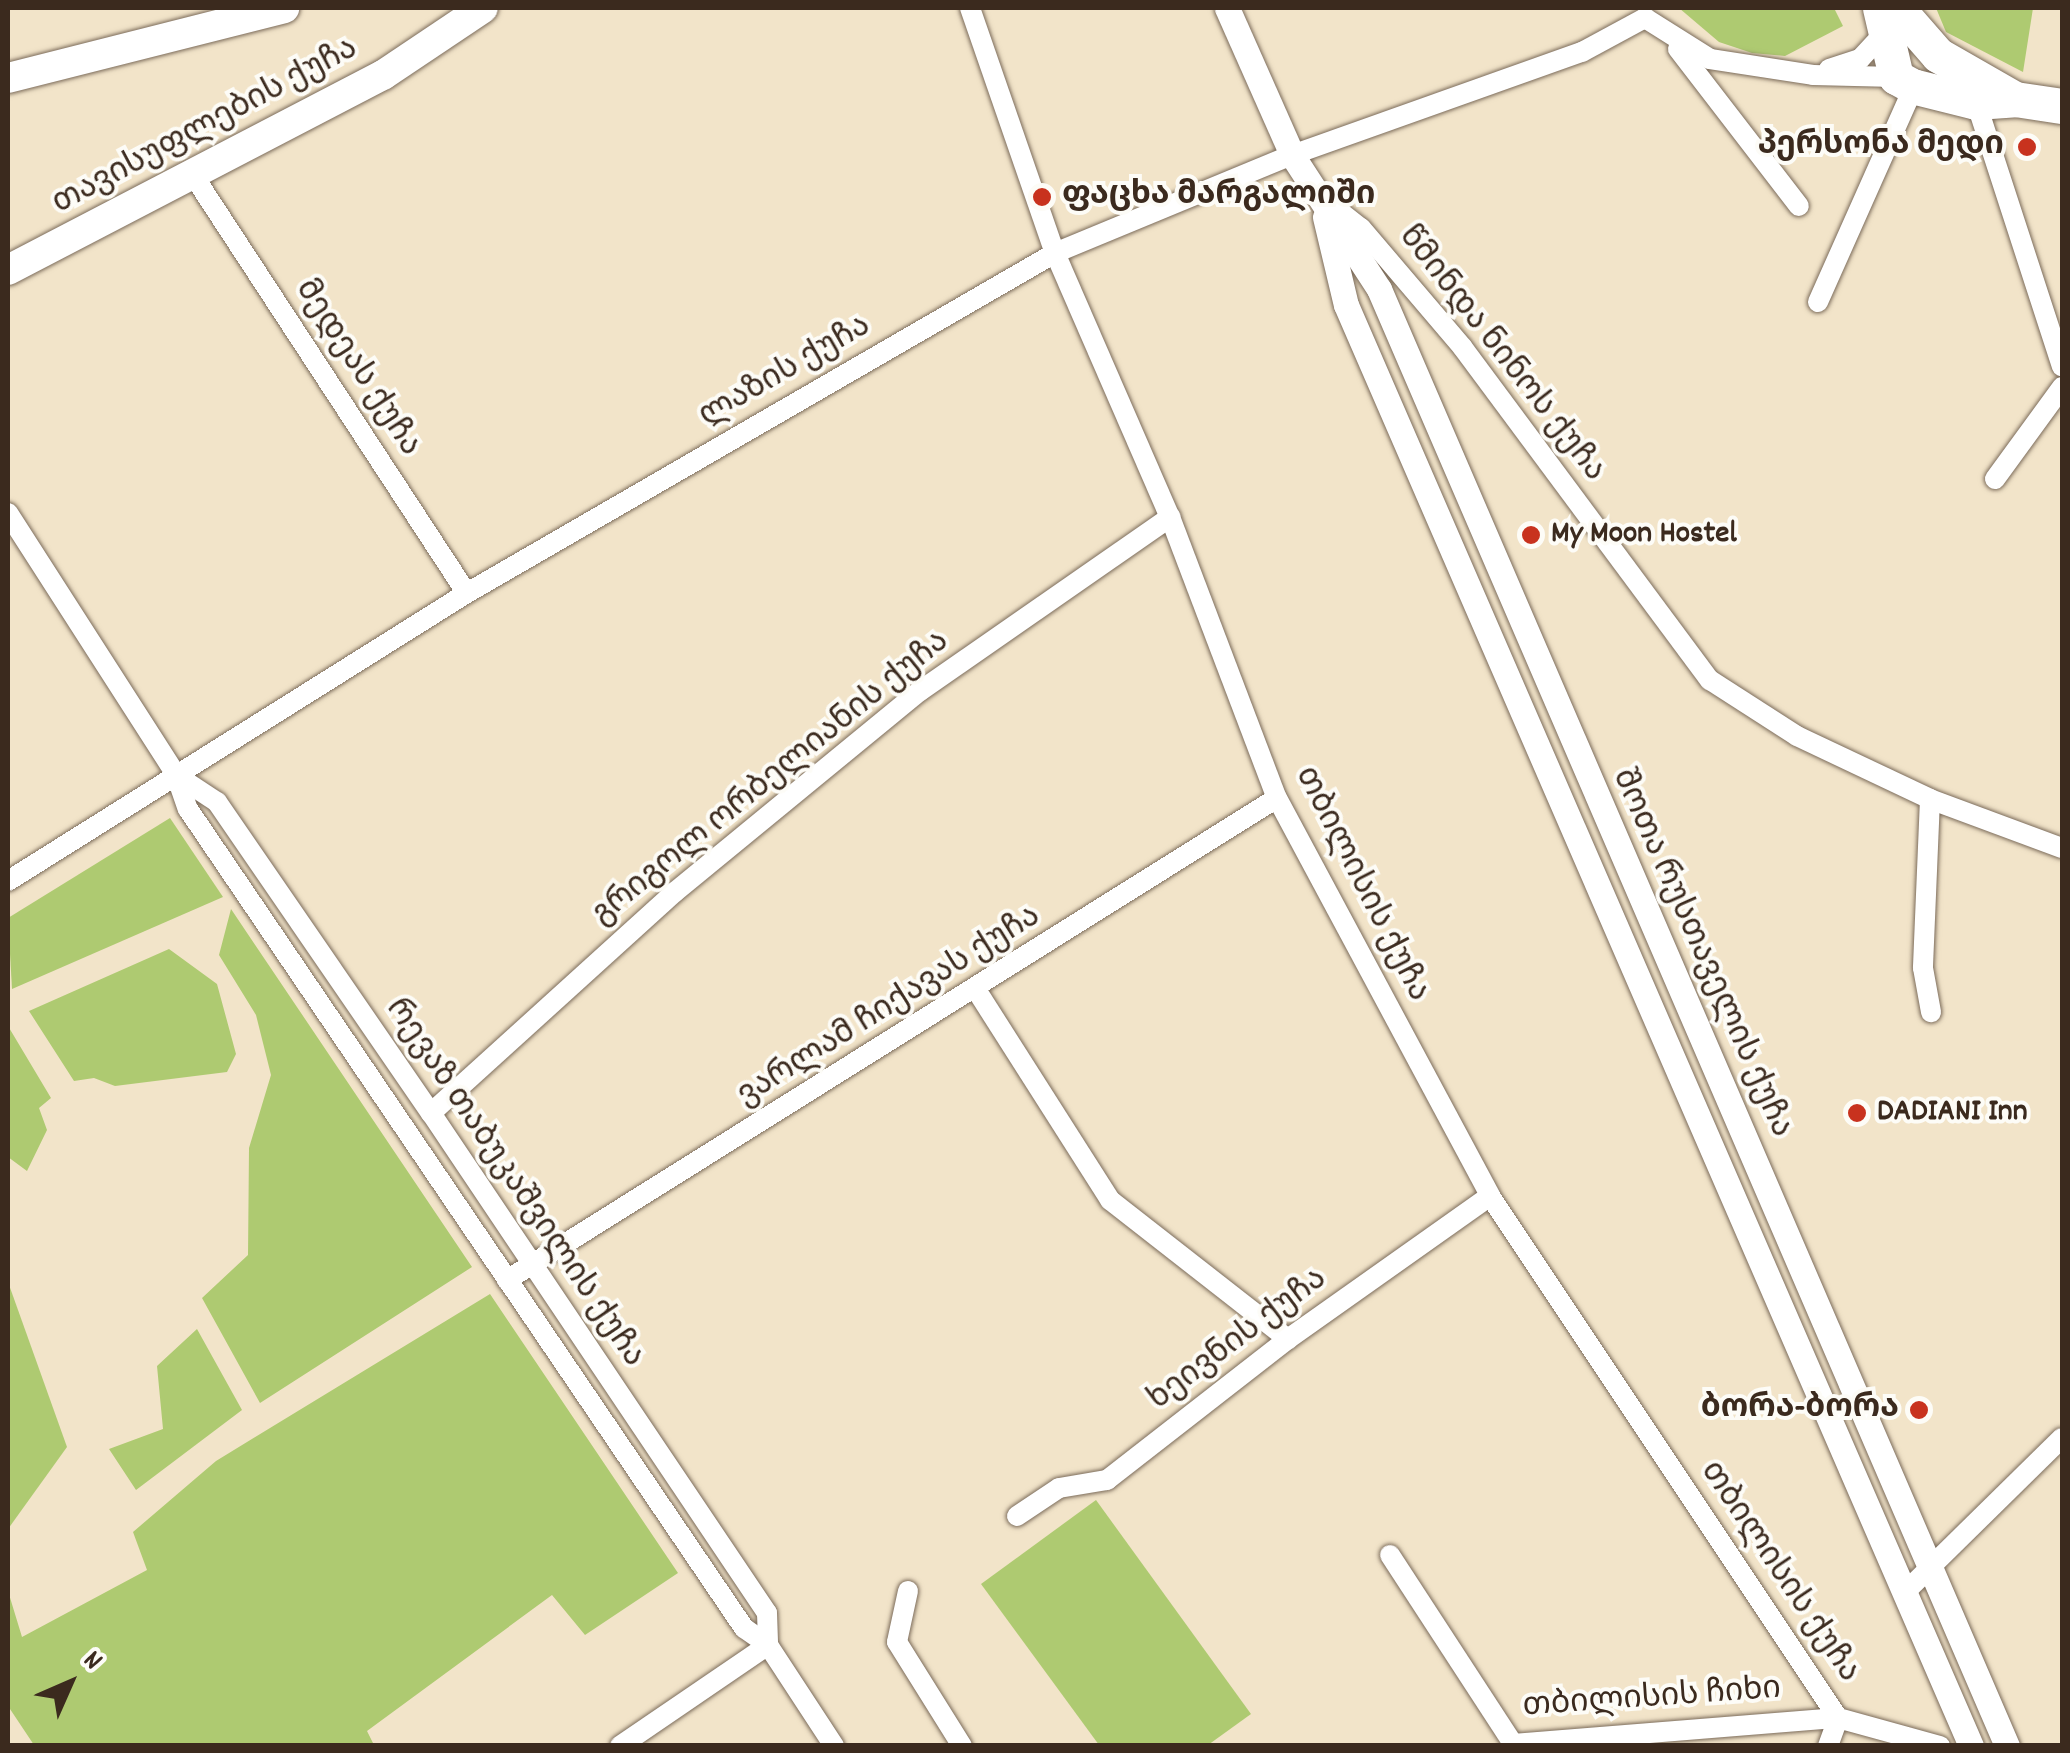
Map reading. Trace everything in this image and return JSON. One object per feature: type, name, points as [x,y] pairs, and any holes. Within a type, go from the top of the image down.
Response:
[{"type":"highway","points":[[1886,17],[1938,55],[2016,99]]},
{"type":"highway","points":[[1886,17],[1904,82],[1976,102],[2016,99],[2062,106]]},
{"type":"main road","points":[[8,78],[284,8]]},
{"type":"main road","name":"თავისუფლების ქუჩა","points":[[8,270],[195,178],[383,76],[483,8]]},
{"type":"street","name":"თბილისის ქუჩა","points":[[970,8],[1054,253],[1170,516],[1277,798],[1490,1196],[1838,1718]]},
{"type":"street","name":"შოთა რუსთაველის ქუჩა","points":[[1227,8],[1292,154],[1379,289],[2006,1746]]},
{"type":"street","name":"ლაზის ქუჩა","points":[[8,881],[467,593],[1054,253],[1292,154],[1582,52],[1642,12]]},
{"type":"street","points":[[1642,12],[1710,59],[1904,82]]},
{"type":"street","points":[[1642,12],[1691,60],[1799,206]]},
{"type":"street","points":[[1813,74],[1860,59],[1886,17]]},
{"type":"street","points":[[1818,302],[1895,137],[1904,82],[1938,55]]},
{"type":"street","points":[[1976,102],[2062,366]]},
{"type":"street","name":"მედეას ქუჩა","points":[[195,178],[467,593]]},
{"type":"street","name":"შოთა რუსთაველის ქუჩა","points":[[1320,197],[1346,305],[1971,1746]]},
{"type":"street","name":"წმინდა ნინოს ქუჩა","points":[[1320,197],[1361,228],[1464,348],[1710,680],[1747,710],[1930,799],[2062,848]]},
{"type":"street","points":[[1995,479],[2062,387]]},
{"type":"street","name":"რევაზ თაბუკაშვილის ქუჩა","points":[[8,513],[176,776],[188,809],[744,1628],[768,1645],[834,1746]]},
{"type":"street","name":"გრიგოლ ორბელიანის ქუჩა","points":[[431,1114],[676,892],[920,692],[1170,516]]},
{"type":"street","name":"რევაზ თაბუკაშვილის ქუჩა","points":[[176,776],[217,802],[431,1114],[768,1613],[768,1645]]},
{"type":"street","name":"ვარლამ ჩიქავას ქუჩა","points":[[506,1280],[976,991],[1277,798]]},
{"type":"street","points":[[1930,799],[1923,968],[1931,1012]]},
{"type":"street","points":[[976,991],[1110,1200],[1288,1339]]},
{"type":"street","name":"ხეივნის ქუჩა","points":[[1017,1516],[1059,1488],[1107,1480],[1288,1339],[1490,1196]]},
{"type":"street","points":[[1904,1593],[2062,1438]]},
{"type":"street","name":"თბილისის ჩიხი","points":[[1390,1555],[1514,1744],[1838,1718]]},
{"type":"street","points":[[908,1591],[897,1642],[962,1746]]},
{"type":"street","points":[[620,1746],[768,1645]]},
{"type":"street","points":[[1828,1746],[1838,1718],[1940,1746]]},
{"type":"green space","points":[[1679,8],[1834,8],[1843,26],[1785,56],[1752,53],[1719,42]]},
{"type":"green space","points":[[1936,8],[2033,8],[2023,72],[1946,32]]},
{"type":"green space","points":[[170,818],[223,897],[12,989],[8,918]]},
{"type":"green space","points":[[231,909],[472,1267],[260,1403],[202,1298],[248,1255],[249,1148],[271,1075],[256,1015],[219,955]]},
{"type":"green space","points":[[169,949],[217,984],[236,1054],[227,1072],[115,1086],[94,1078],[74,1081],[29,1011]]},
{"type":"green space","points":[[8,1026],[51,1098],[39,1108],[47,1130],[27,1171],[8,1157]]},
{"type":"green space","points":[[8,1282],[67,1447],[8,1529]]},
{"type":"green space","points":[[490,1294],[678,1573],[585,1635],[552,1595],[367,1731],[374,1745],[34,1745],[8,1706],[8,1591],[22,1637],[147,1570],[133,1532],[216,1461]]},
{"type":"green space","points":[[197,1329],[242,1410],[136,1490],[109,1449],[163,1429],[157,1366]]},
{"type":"green space","points":[[1096,1500],[1251,1714],[1208,1745],[1099,1745],[981,1584]]},
{"type":"place","name":"პერსონა მედი","points":[[2027,147]]},
{"type":"place","name":"ფაცხა მარგალიში","points":[[1042,197]]},
{"type":"place","name":"My Moon Hostel","points":[[1531,535]]},
{"type":"place","name":"DADIANI Inn","points":[[1857,1113]]},
{"type":"place","name":"ბორა-ბორა","points":[[1919,1410]]}]
